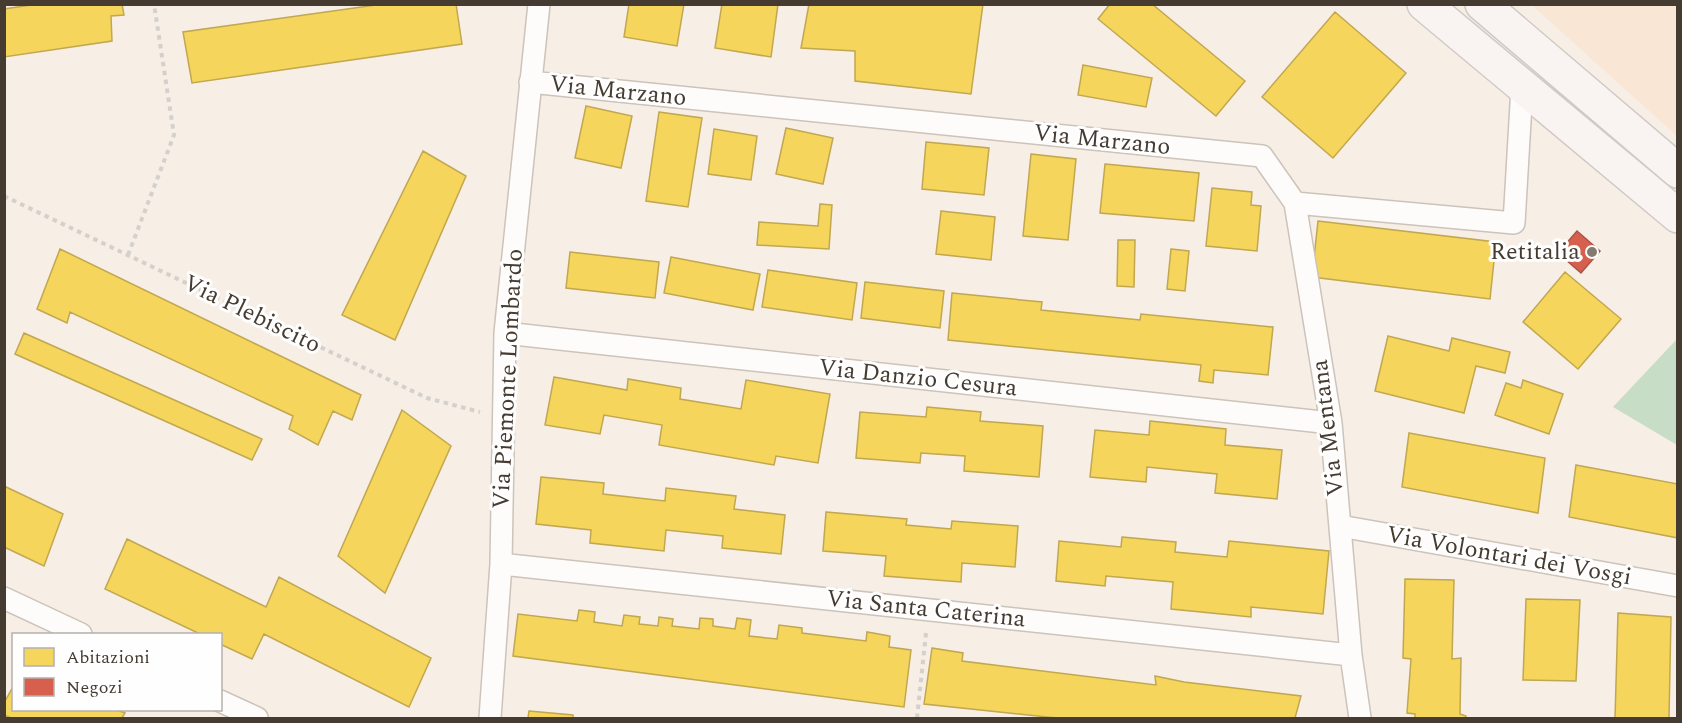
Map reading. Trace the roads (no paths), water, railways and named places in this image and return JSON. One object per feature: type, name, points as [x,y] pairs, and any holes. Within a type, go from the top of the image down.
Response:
[{"type":"main road","points":[[1425,4],[1677,216]]},
{"type":"main road","points":[[1482,4],[1677,171]]},
{"type":"street","name":"Via Piemonte Lombardo","points":[[490,718],[501,564],[506,333],[539,4]]},
{"type":"street","name":"Via Marzano","points":[[530,82],[1262,156],[1296,203]]},
{"type":"street","points":[[1296,203],[1514,223],[1522,87]]},
{"type":"street","name":"Via Mentana","points":[[1296,203],[1331,423],[1351,655],[1360,718]]},
{"type":"street","name":"Via Danzio Cesura","points":[[506,333],[1331,423]]},
{"type":"street","name":"Via Volontari dei Vosgi","points":[[1340,526],[1677,586]]},
{"type":"street","name":"Via Santa Caterina","points":[[501,564],[1351,655]]},
{"type":"street","points":[[4,598],[79,633]]},
{"type":"street","points":[[222,702],[257,718]]},
{"type":"place","name":"Retitalia","points":[[1592,252]]}]
